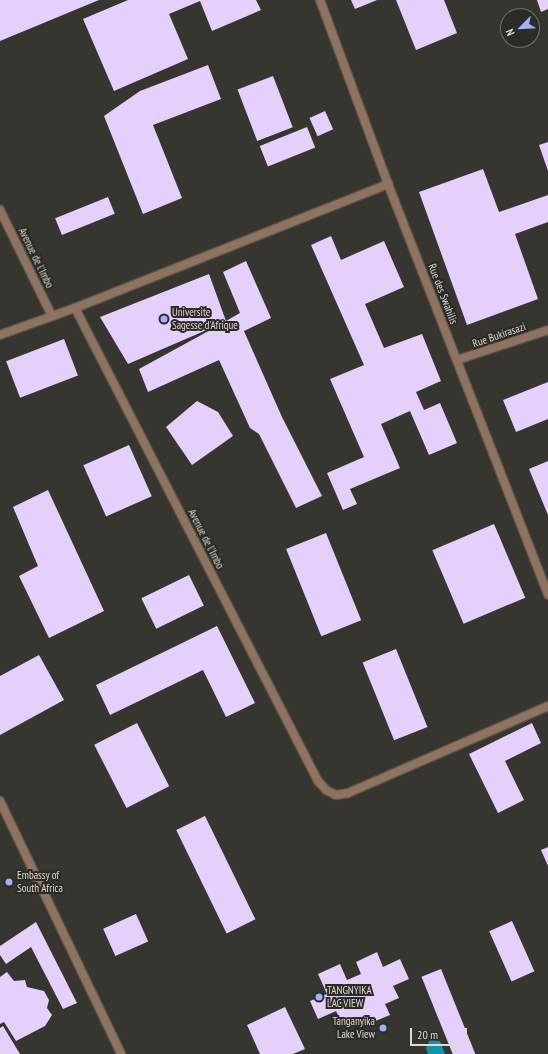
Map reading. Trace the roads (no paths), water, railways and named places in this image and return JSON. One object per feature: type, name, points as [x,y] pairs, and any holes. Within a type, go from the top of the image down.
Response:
[{"type":"street","name":"Rue des Swahilis","points":[[320,0],[388,184],[548,595]]},
{"type":"street","points":[[0,335],[75,308],[388,184]]},
{"type":"street","name":"Avenue de l'Imbo","points":[[0,210],[52,316]]},
{"type":"street","name":"Avenue de l'Imbo","points":[[75,308],[318,780],[326,790],[336,795],[348,793],[548,706]]},
{"type":"street","name":"Rue Bukirasazi","points":[[457,360],[548,330]]},
{"type":"street","points":[[0,801],[121,1054]]},
{"type":"water","points":[[430,1040],[440,1041],[445,1054],[428,1054],[426,1048]]},
{"type":"place","name":"Universite Sagesse d'Afrique","points":[[164,319]]},
{"type":"place","name":"Embassy of South Africa","points":[[9,882]]},
{"type":"place","name":"TANGNYIKA LAC VIEW","points":[[319,997]]},
{"type":"place","name":"Tanganyika Lake View","points":[[383,1028]]}]
